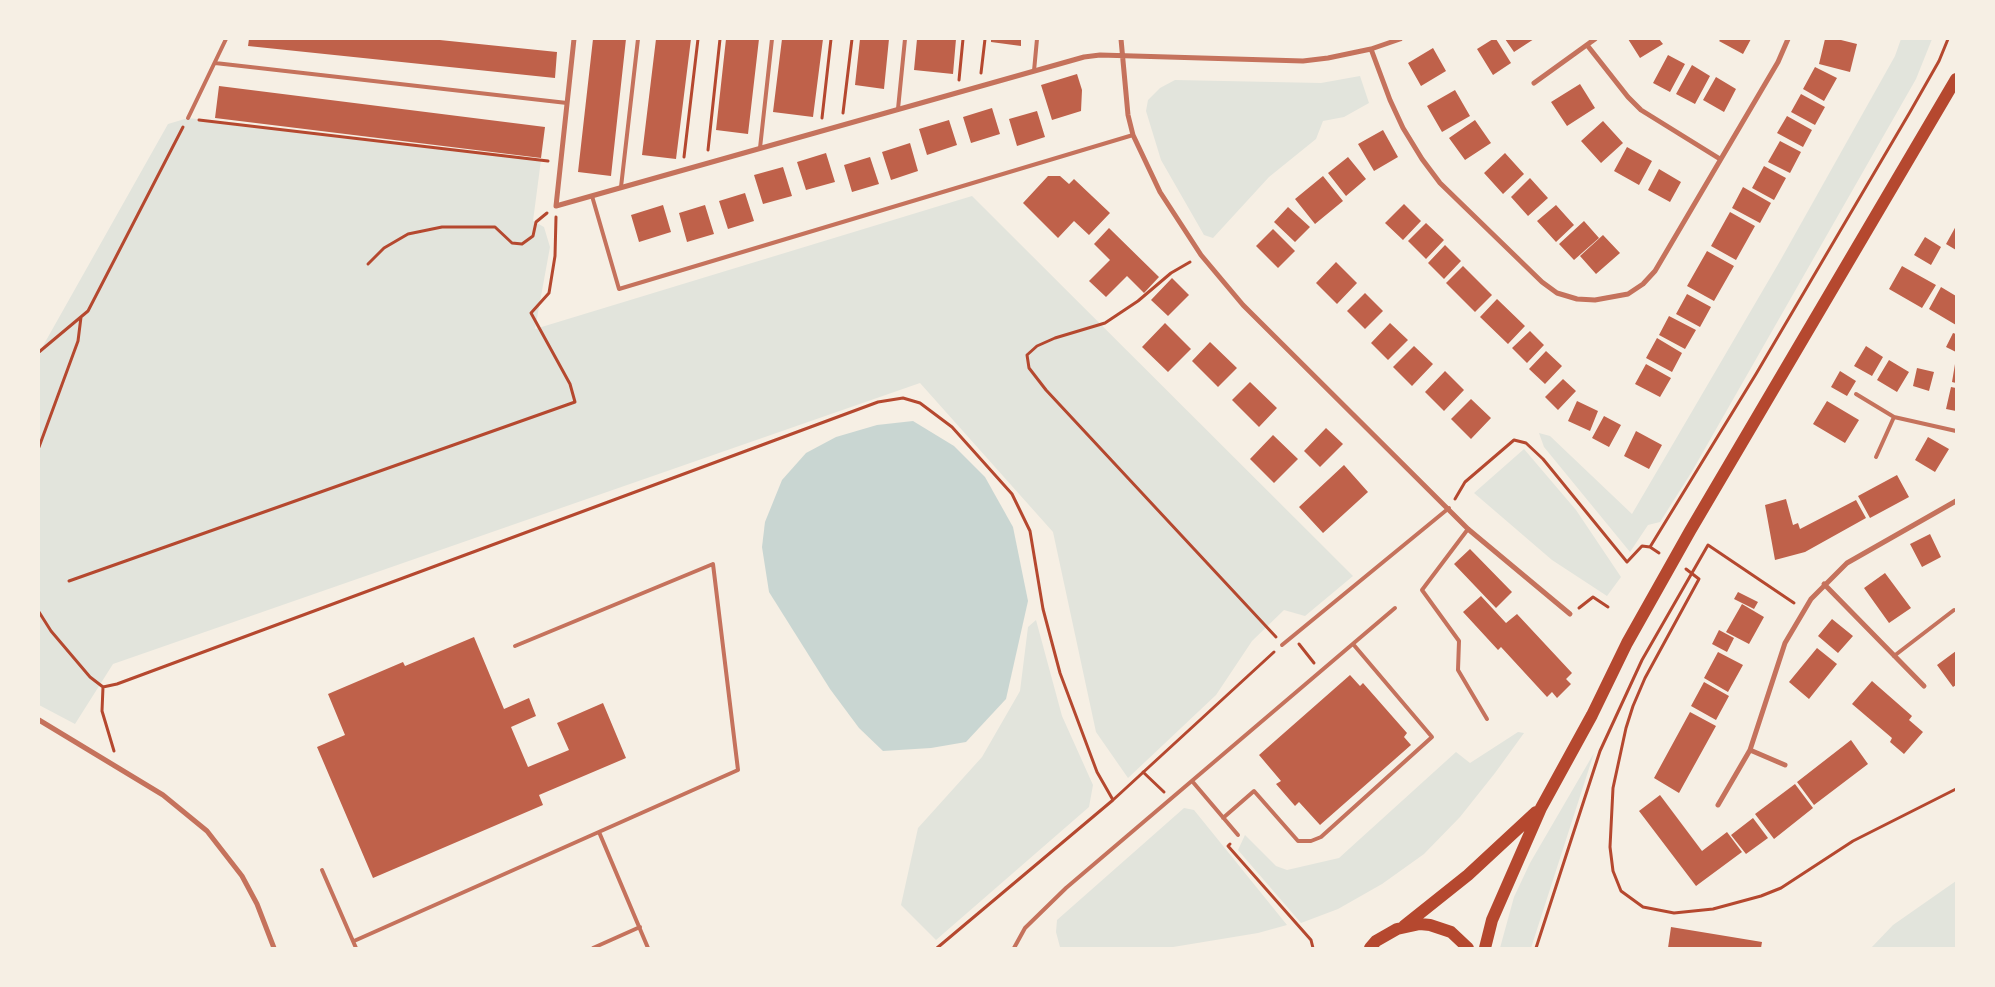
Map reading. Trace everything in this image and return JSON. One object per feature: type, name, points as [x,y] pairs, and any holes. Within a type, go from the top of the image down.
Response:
[{"type":"main road","points":[[1485,948],[1492,920],[1540,808],[1587,724],[1627,643],[1690,531],[1956,81]]},
{"type":"main road","points":[[1370,948],[1386,934],[1404,926],[1468,876],[1540,808]]},
{"type":"main road","points":[[1404,926],[1420,924],[1441,928],[1451,932],[1468,948]]},
{"type":"street","points":[[574,39],[556,206],[1084,57],[1303,61],[1371,49],[1400,39]]},
{"type":"street","points":[[1121,39],[1127,106],[1133,135],[1160,192],[1201,255],[1243,305],[1450,508],[1468,529],[1570,614]]},
{"type":"street","points":[[1534,83],[1594,39]]},
{"type":"street","points":[[1371,49],[1390,100],[1403,128],[1422,159],[1440,183],[1542,282],[1557,293],[1577,300],[1612,298],[1628,294],[1643,284],[1669,250],[1720,159],[1778,62],[1788,39]]},
{"type":"street","points":[[1587,44],[1628,97],[1641,110],[1720,159]]},
{"type":"street","points":[[1718,805],[1750,750],[1785,643],[1804,610],[1824,584],[1847,563],[1956,501]]},
{"type":"street","points":[[1824,584],[1924,686]]},
{"type":"street","points":[[39,721],[162,795],[207,831],[242,876],[257,904],[274,948]]},
{"type":"street","points":[[1750,750],[1785,765]]},
{"type":"lane","points":[[188,118],[226,39]]},
{"type":"lane","points":[[621,188],[638,39]]},
{"type":"lane","points":[[760,148],[772,39]]},
{"type":"lane","points":[[898,109],[905,39]]},
{"type":"lane","points":[[1034,71],[1037,39]]},
{"type":"lane","points":[[214,63],[567,103]]},
{"type":"lane","points":[[592,196],[619,289],[1133,135]]},
{"type":"lane","points":[[1856,394],[1894,417],[1956,431]]},
{"type":"lane","points":[[1876,457],[1894,417]]},
{"type":"lane","points":[[1282,645],[1450,508]]},
{"type":"lane","points":[[1468,529],[1422,590],[1459,641],[1458,670],[1487,719]]},
{"type":"lane","points":[[354,941],[738,770],[713,564],[515,646]]},
{"type":"lane","points":[[1014,948],[1025,928],[1066,888],[1395,608]]},
{"type":"lane","points":[[1894,656],[1954,610]]},
{"type":"lane","points":[[1223,818],[1254,791],[1298,841],[1311,842],[1321,837],[1432,736],[1353,644]]},
{"type":"lane","points":[[1192,782],[1238,836]]},
{"type":"lane","points":[[598,832],[648,948]]},
{"type":"lane","points":[[322,870],[356,948]]},
{"type":"lane","points":[[593,948],[640,927]]},
{"type":"path","points":[[682,170],[698,39]]},
{"type":"path","points":[[706,163],[720,39]]},
{"type":"path","points":[[820,131],[831,39]]},
{"type":"path","points":[[842,125],[852,39]]},
{"type":"path","points":[[957,92],[963,39]]},
{"type":"path","points":[[980,86],[985,39]]},
{"type":"path","points":[[1450,508],[1465,482],[1514,440],[1526,443],[1543,459],[1628,562],[1642,546],[1650,547],[1756,374],[1910,112],[1939,61],[1948,39]]},
{"type":"path","points":[[39,352],[88,311],[188,118],[560,163]]},
{"type":"path","points":[[368,264],[384,248],[408,234],[442,227],[495,228],[512,243],[522,244],[533,236],[536,222],[556,206]]},
{"type":"path","points":[[69,581],[575,402],[570,384],[531,313],[549,293],[555,256],[556,206]]},
{"type":"path","points":[[937,948],[1113,800],[1282,645],[1053,397],[1029,368],[1027,356],[1037,346],[1054,338],[1105,324],[1138,301],[1171,273],[1201,255]]},
{"type":"path","points":[[39,447],[78,342],[81,317]]},
{"type":"path","points":[[104,687],[117,684],[878,402],[903,398],[920,403],[952,427],[1012,494],[1030,531],[1044,609],[1060,673],[1097,772],[1113,800]]},
{"type":"path","points":[[1536,948],[1600,750],[1642,660],[1708,545],[1804,610]]},
{"type":"path","points":[[1698,579],[1646,678],[1626,728],[1613,788],[1610,847],[1613,871],[1621,891],[1643,906],[1674,913],[1713,909],[1761,896],[1781,888],[1853,840],[1956,789]]},
{"type":"path","points":[[1570,614],[1594,597],[1608,607]]},
{"type":"path","points":[[39,612],[78,665],[104,687]]},
{"type":"path","points":[[1292,636],[1321,671]]},
{"type":"path","points":[[104,687],[102,710],[115,748],[109,763]]},
{"type":"path","points":[[1143,772],[1171,799]]},
{"type":"path","points":[[1238,836],[1228,846],[1311,940],[1313,948]]},
{"type":"shaded area","points":[[1901,39],[1932,39],[1916,79],[1691,473],[1660,522],[1648,525],[1630,552],[1544,447],[1539,433],[1550,436],[1632,514],[1780,261],[1895,56]]},
{"type":"shaded area","points":[[1360,76],[1369,103],[1344,117],[1323,121],[1316,139],[1269,177],[1213,238],[1204,235],[1161,160],[1146,111],[1148,100],[1160,88],[1175,80],[1321,83]]},
{"type":"shaded area","points":[[188,118],[541,160],[533,221],[544,227],[550,247],[535,329],[972,196],[1353,576],[1305,616],[1284,610],[1252,641],[1216,695],[1128,778],[1096,732],[1053,532],[920,383],[113,664],[75,724],[39,705],[39,353],[168,124]]},
{"type":"shaded area","points":[[913,421],[954,446],[985,477],[1013,527],[1028,601],[1006,699],[966,742],[931,748],[883,751],[859,728],[830,689],[769,592],[762,547],[765,522],[782,480],[806,453],[836,437],[877,425]]},
{"type":"shaded area","points":[[1524,449],[1576,510],[1621,577],[1607,596],[1552,560],[1474,493]]},
{"type":"shaded area","points":[[1036,620],[1062,716],[1093,785],[1089,807],[936,940],[901,905],[918,828],[982,757],[1020,691],[1028,627]]},
{"type":"shaded area","points":[[1518,732],[1524,733],[1495,773],[1460,817],[1424,854],[1382,884],[1338,909],[1301,923],[1238,850],[1245,835],[1276,866],[1287,870],[1339,858],[1456,752],[1470,763]]},
{"type":"shaded area","points":[[1594,753],[1531,948],[1500,948],[1514,897],[1530,863]]},
{"type":"shaded area","points":[[1184,808],[1194,810],[1287,925],[1258,933],[1167,948],[1060,947],[1056,932],[1057,920]]},
{"type":"shaded area","points":[[1956,881],[1955,948],[1871,948],[1893,925]]},
{"type":"building","points":[[249,39],[430,39],[557,52],[555,78],[248,46]]},
{"type":"building","points":[[593,39],[626,39],[611,176],[578,172]]},
{"type":"building","points":[[656,39],[691,39],[676,159],[642,155]]},
{"type":"building","points":[[726,39],[759,39],[748,134],[716,130]]},
{"type":"building","points":[[782,39],[823,39],[813,117],[773,112]]},
{"type":"building","points":[[860,39],[889,39],[884,89],[855,85]]},
{"type":"building","points":[[917,39],[956,39],[953,74],[914,70]]},
{"type":"building","points":[[991,39],[1021,39],[1021,46],[991,42]]},
{"type":"building","points":[[1496,39],[1511,63],[1493,75],[1477,49]]},
{"type":"building","points":[[1505,39],[1534,39],[1514,52]]},
{"type":"building","points":[[1628,39],[1659,39],[1663,44],[1640,58]]},
{"type":"building","points":[[1721,39],[1751,39],[1743,54],[1719,41]]},
{"type":"building","points":[[1825,39],[1837,39],[1857,44],[1850,72],[1819,64]]},
{"type":"building","points":[[1433,48],[1446,71],[1421,86],[1408,63]]},
{"type":"building","points":[[1668,55],[1685,64],[1670,92],[1653,83]]},
{"type":"building","points":[[1692,65],[1710,76],[1695,104],[1676,94]]},
{"type":"building","points":[[1815,67],[1837,78],[1824,101],[1803,89]]},
{"type":"building","points":[[1077,74],[1082,90],[1081,111],[1052,120],[1041,85]]},
{"type":"building","points":[[1716,77],[1736,89],[1724,112],[1703,100]]},
{"type":"building","points":[[1580,84],[1595,108],[1567,126],[1551,102]]},
{"type":"building","points":[[219,86],[545,127],[541,158],[215,118]]},
{"type":"building","points":[[1455,90],[1470,116],[1442,132],[1427,106]]},
{"type":"building","points":[[1801,94],[1825,107],[1815,125],[1791,112]]},
{"type":"building","points":[[992,108],[1000,134],[971,143],[963,117]]},
{"type":"building","points":[[1037,111],[1045,137],[1017,146],[1009,119]]},
{"type":"building","points":[[1787,116],[1812,130],[1803,147],[1777,133]]},
{"type":"building","points":[[949,120],[957,145],[927,155],[919,129]]},
{"type":"building","points":[[1475,120],[1491,143],[1465,160],[1449,138]]},
{"type":"building","points":[[1603,121],[1623,143],[1601,163],[1581,141]]},
{"type":"building","points":[[1383,130],[1398,157],[1374,171],[1358,144]]},
{"type":"building","points":[[1780,141],[1801,152],[1790,173],[1768,162]]},
{"type":"building","points":[[910,143],[918,171],[891,180],[882,152]]},
{"type":"building","points":[[1627,147],[1652,161],[1639,185],[1614,171]]},
{"type":"building","points":[[826,153],[835,182],[806,190],[797,162]]},
{"type":"building","points":[[1505,153],[1524,174],[1503,194],[1484,173]]},
{"type":"building","points":[[870,157],[879,184],[852,192],[844,165]]},
{"type":"building","points":[[1348,157],[1366,179],[1346,196],[1328,173]]},
{"type":"building","points":[[1764,166],[1786,178],[1774,200],[1752,188]]},
{"type":"building","points":[[783,167],[792,196],[763,204],[754,175]]},
{"type":"building","points":[[1659,169],[1681,182],[1670,202],[1648,190]]},
{"type":"building","points":[[1048,176],[1060,176],[1069,184],[1074,179],[1110,213],[1089,235],[1074,221],[1058,238],[1023,203]]},
{"type":"building","points":[[1323,176],[1343,201],[1315,224],[1295,199]]},
{"type":"building","points":[[1530,178],[1548,198],[1528,216],[1511,197]]},
{"type":"building","points":[[1743,187],[1771,203],[1760,223],[1732,208]]},
{"type":"building","points":[[745,193],[754,221],[728,229],[719,201]]},
{"type":"building","points":[[1404,204],[1421,221],[1403,240],[1385,223]]},
{"type":"building","points":[[663,205],[671,232],[639,242],[631,215]]},
{"type":"building","points":[[705,205],[714,234],[687,242],[679,213]]},
{"type":"building","points":[[1556,205],[1574,225],[1556,242],[1537,221]]},
{"type":"building","points":[[1288,207],[1310,227],[1295,242],[1274,222]]},
{"type":"building","points":[[1730,212],[1755,226],[1736,260],[1711,246]]},
{"type":"building","points":[[1584,221],[1599,238],[1574,260],[1559,244]]},
{"type":"building","points":[[1426,223],[1444,240],[1426,259],[1408,241]]},
{"type":"building","points":[[1956,226],[1956,250],[1946,244]]},
{"type":"building","points":[[1109,228],[1159,277],[1144,293],[1127,276],[1106,297],[1089,281],[1110,260],[1094,244]]},
{"type":"building","points":[[1273,229],[1295,251],[1278,268],[1256,246]]},
{"type":"building","points":[[1603,235],[1620,253],[1596,274],[1580,256]]},
{"type":"building","points":[[1925,237],[1941,247],[1931,265],[1914,255]]},
{"type":"building","points":[[1445,245],[1461,261],[1444,279],[1428,263]]},
{"type":"building","points":[[1707,251],[1734,266],[1714,301],[1687,286]]},
{"type":"building","points":[[1336,262],[1357,283],[1337,304],[1316,283]]},
{"type":"building","points":[[1463,266],[1492,295],[1475,312],[1446,283]]},
{"type":"building","points":[[1902,266],[1936,285],[1922,308],[1889,289]]},
{"type":"building","points":[[1172,278],[1189,295],[1168,316],[1151,300]]},
{"type":"building","points":[[1941,287],[1956,296],[1956,325],[1929,309]]},
{"type":"building","points":[[1365,293],[1383,311],[1365,329],[1347,311]]},
{"type":"building","points":[[1687,294],[1711,307],[1700,327],[1676,314]]},
{"type":"building","points":[[1497,299],[1525,326],[1508,344],[1480,317]]},
{"type":"building","points":[[1669,316],[1696,330],[1685,349],[1659,335]]},
{"type":"building","points":[[1165,323],[1191,349],[1168,372],[1142,347]]},
{"type":"building","points":[[1390,323],[1408,340],[1388,360],[1371,343]]},
{"type":"building","points":[[1530,331],[1544,345],[1527,363],[1512,348]]},
{"type":"building","points":[[1953,333],[1956,334],[1956,352],[1946,347]]},
{"type":"building","points":[[1657,338],[1682,353],[1672,372],[1646,358]]},
{"type":"building","points":[[1210,342],[1237,368],[1218,387],[1192,361]]},
{"type":"building","points":[[1414,346],[1433,364],[1412,386],[1393,367]]},
{"type":"building","points":[[1866,346],[1883,357],[1872,376],[1854,366]]},
{"type":"building","points":[[1546,351],[1562,366],[1545,384],[1529,369]]},
{"type":"building","points":[[1889,360],[1909,372],[1897,392],[1877,380]]},
{"type":"building","points":[[1646,364],[1671,378],[1660,397],[1635,384]]},
{"type":"building","points":[[1956,364],[1956,383],[1952,382]]},
{"type":"building","points":[[1917,368],[1934,372],[1929,391],[1913,386]]},
{"type":"building","points":[[1445,371],[1464,390],[1444,411],[1425,392]]},
{"type":"building","points":[[1840,371],[1856,381],[1847,396],[1831,387]]},
{"type":"building","points":[[1563,379],[1576,391],[1558,410],[1545,397]]},
{"type":"building","points":[[1250,382],[1277,408],[1259,427],[1232,400]]},
{"type":"building","points":[[1951,387],[1956,388],[1956,411],[1946,409]]},
{"type":"building","points":[[1471,399],[1491,418],[1471,439],[1451,419]]},
{"type":"building","points":[[1577,401],[1598,411],[1590,431],[1568,421]]},
{"type":"building","points":[[1827,401],[1859,420],[1845,443],[1813,424]]},
{"type":"building","points":[[1604,416],[1621,425],[1609,447],[1592,438]]},
{"type":"building","points":[[1326,428],[1343,444],[1320,467],[1304,451]]},
{"type":"building","points":[[1636,431],[1662,445],[1649,469],[1624,456]]},
{"type":"building","points":[[1273,435],[1298,459],[1274,483],[1250,459]]},
{"type":"building","points":[[1928,437],[1949,449],[1935,472],[1915,460]]},
{"type":"building","points":[[1344,465],[1368,492],[1323,533],[1299,507]]},
{"type":"building","points":[[1897,475],[1909,497],[1870,518],[1858,496]]},
{"type":"building","points":[[1786,499],[1793,525],[1798,523],[1800,529],[1856,500],[1866,518],[1805,552],[1775,560],[1765,505]]},
{"type":"building","points":[[1930,534],[1941,557],[1922,567],[1910,544]]},
{"type":"building","points":[[1470,549],[1512,592],[1496,608],[1454,564]]},
{"type":"building","points":[[1885,573],[1911,608],[1889,623],[1864,588]]},
{"type":"building","points":[[1738,592],[1758,602],[1754,609],[1734,599]]},
{"type":"building","points":[[1481,596],[1506,623],[1517,614],[1572,673],[1566,679],[1571,684],[1557,698],[1552,692],[1547,697],[1501,647],[1498,650],[1463,612]]},
{"type":"building","points":[[1742,604],[1764,617],[1749,644],[1726,632]]},
{"type":"building","points":[[1832,619],[1853,636],[1838,653],[1818,636]]},
{"type":"building","points":[[1719,630],[1734,638],[1727,652],[1712,644]]},
{"type":"building","points":[[474,637],[504,709],[529,698],[536,716],[511,727],[528,767],[569,750],[557,723],[603,703],[626,758],[539,795],[543,805],[373,878],[317,747],[345,735],[328,694],[403,662],[405,666]]},
{"type":"building","points":[[1817,648],[1837,664],[1809,699],[1789,682]]},
{"type":"building","points":[[1956,651],[1956,685],[1953,687],[1937,665]]},
{"type":"building","points":[[1718,652],[1743,665],[1728,692],[1704,678]]},
{"type":"building","points":[[1350,675],[1360,686],[1363,683],[1407,733],[1404,737],[1411,745],[1320,825],[1299,802],[1295,806],[1276,784],[1281,781],[1259,755]]},
{"type":"building","points":[[1872,681],[1912,716],[1909,720],[1923,732],[1904,754],[1890,742],[1892,738],[1852,704]]},
{"type":"building","points":[[1704,682],[1729,696],[1716,720],[1691,706]]},
{"type":"building","points":[[1690,712],[1716,726],[1679,793],[1654,778]]},
{"type":"building","points":[[1851,740],[1868,764],[1814,805],[1797,782]]},
{"type":"building","points":[[1795,784],[1813,808],[1774,839],[1755,814]]},
{"type":"building","points":[[1660,795],[1702,851],[1727,832],[1742,852],[1696,886],[1639,811]]},
{"type":"building","points":[[1753,818],[1768,838],[1746,854],[1731,835]]},
{"type":"building","points":[[1671,927],[1762,942],[1761,948],[1668,948]]}]
